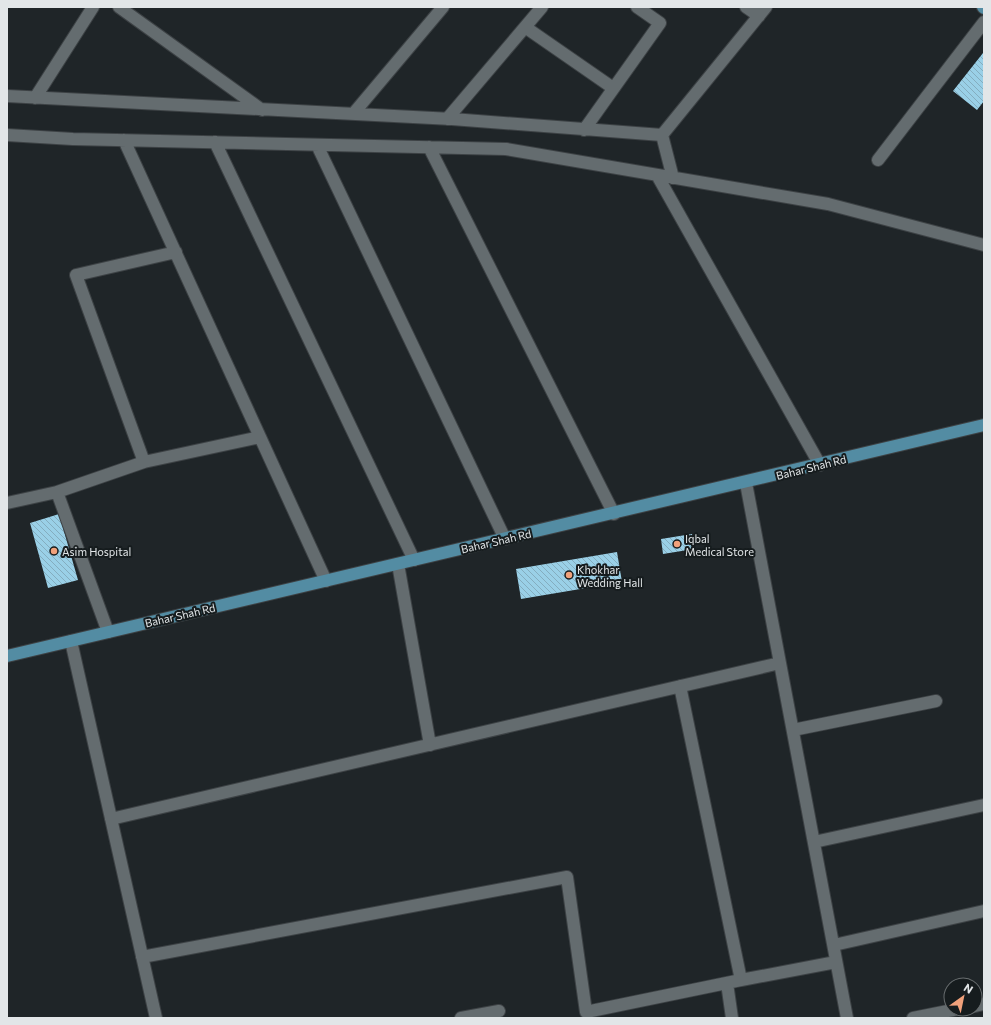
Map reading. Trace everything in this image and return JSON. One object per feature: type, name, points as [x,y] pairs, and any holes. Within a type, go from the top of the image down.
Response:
[{"type":"main road","name":"Bahar Shah Rd","points":[[7,656],[746,483],[984,425]]},
{"type":"street","points":[[35,98],[93,7]]},
{"type":"street","points":[[119,7],[262,110]]},
{"type":"street","points":[[353,114],[442,7]]},
{"type":"street","points":[[446,119],[542,7]]},
{"type":"street","points":[[584,130],[660,23],[637,7]]},
{"type":"street","points":[[662,135],[762,12],[746,7]]},
{"type":"street","points":[[878,160],[984,22]]},
{"type":"street","points":[[525,27],[613,88]]},
{"type":"street","points":[[7,96],[446,119],[662,135]]},
{"type":"street","points":[[7,135],[124,140],[506,149],[828,204],[984,244]]},
{"type":"street","points":[[662,135],[673,178]]},
{"type":"street","points":[[124,140],[326,581]]},
{"type":"street","points":[[215,142],[414,560]]},
{"type":"street","points":[[317,145],[505,539]]},
{"type":"street","points":[[429,147],[614,514]]},
{"type":"street","points":[[657,175],[820,465]]},
{"type":"street","points":[[144,462],[76,275],[176,252]]},
{"type":"street","points":[[7,503],[57,492],[144,462],[260,437]]},
{"type":"street","points":[[746,483],[847,1018]]},
{"type":"street","points":[[57,492],[108,632]]},
{"type":"street","points":[[398,564],[430,745]]},
{"type":"street","points":[[70,641],[156,1018]]},
{"type":"street","points":[[111,819],[780,663]]},
{"type":"street","points":[[680,686],[741,980]]},
{"type":"street","points":[[792,730],[936,701]]},
{"type":"street","points":[[814,842],[984,805]]},
{"type":"street","points":[[142,957],[567,877],[586,1012],[613,1012],[727,983],[836,962]]},
{"type":"street","points":[[834,945],[984,911]]},
{"type":"street","points":[[727,983],[732,1018]]},
{"type":"street","points":[[461,1018],[499,1011]]},
{"type":"street","points":[[913,1018],[943,1012]]},
{"type":"building","points":[[983,53],[984,101],[977,110],[953,91]]},
{"type":"building","name":"Asim Hospital","points":[[59,514],[78,580],[48,588],[30,523]]},
{"type":"building","name":"Iqbal Medical Store","points":[[692,534],[694,549],[663,554],[661,539]]},
{"type":"building","name":"Khokhar Wedding Hall","points":[[617,552],[622,582],[521,599],[516,569]]},
{"type":"place","name":"Iqbal Medical Store","points":[[677,544]]},
{"type":"place","name":"Asim Hospital","points":[[54,551]]},
{"type":"place","name":"Khokhar Wedding Hall","points":[[569,575]]}]
